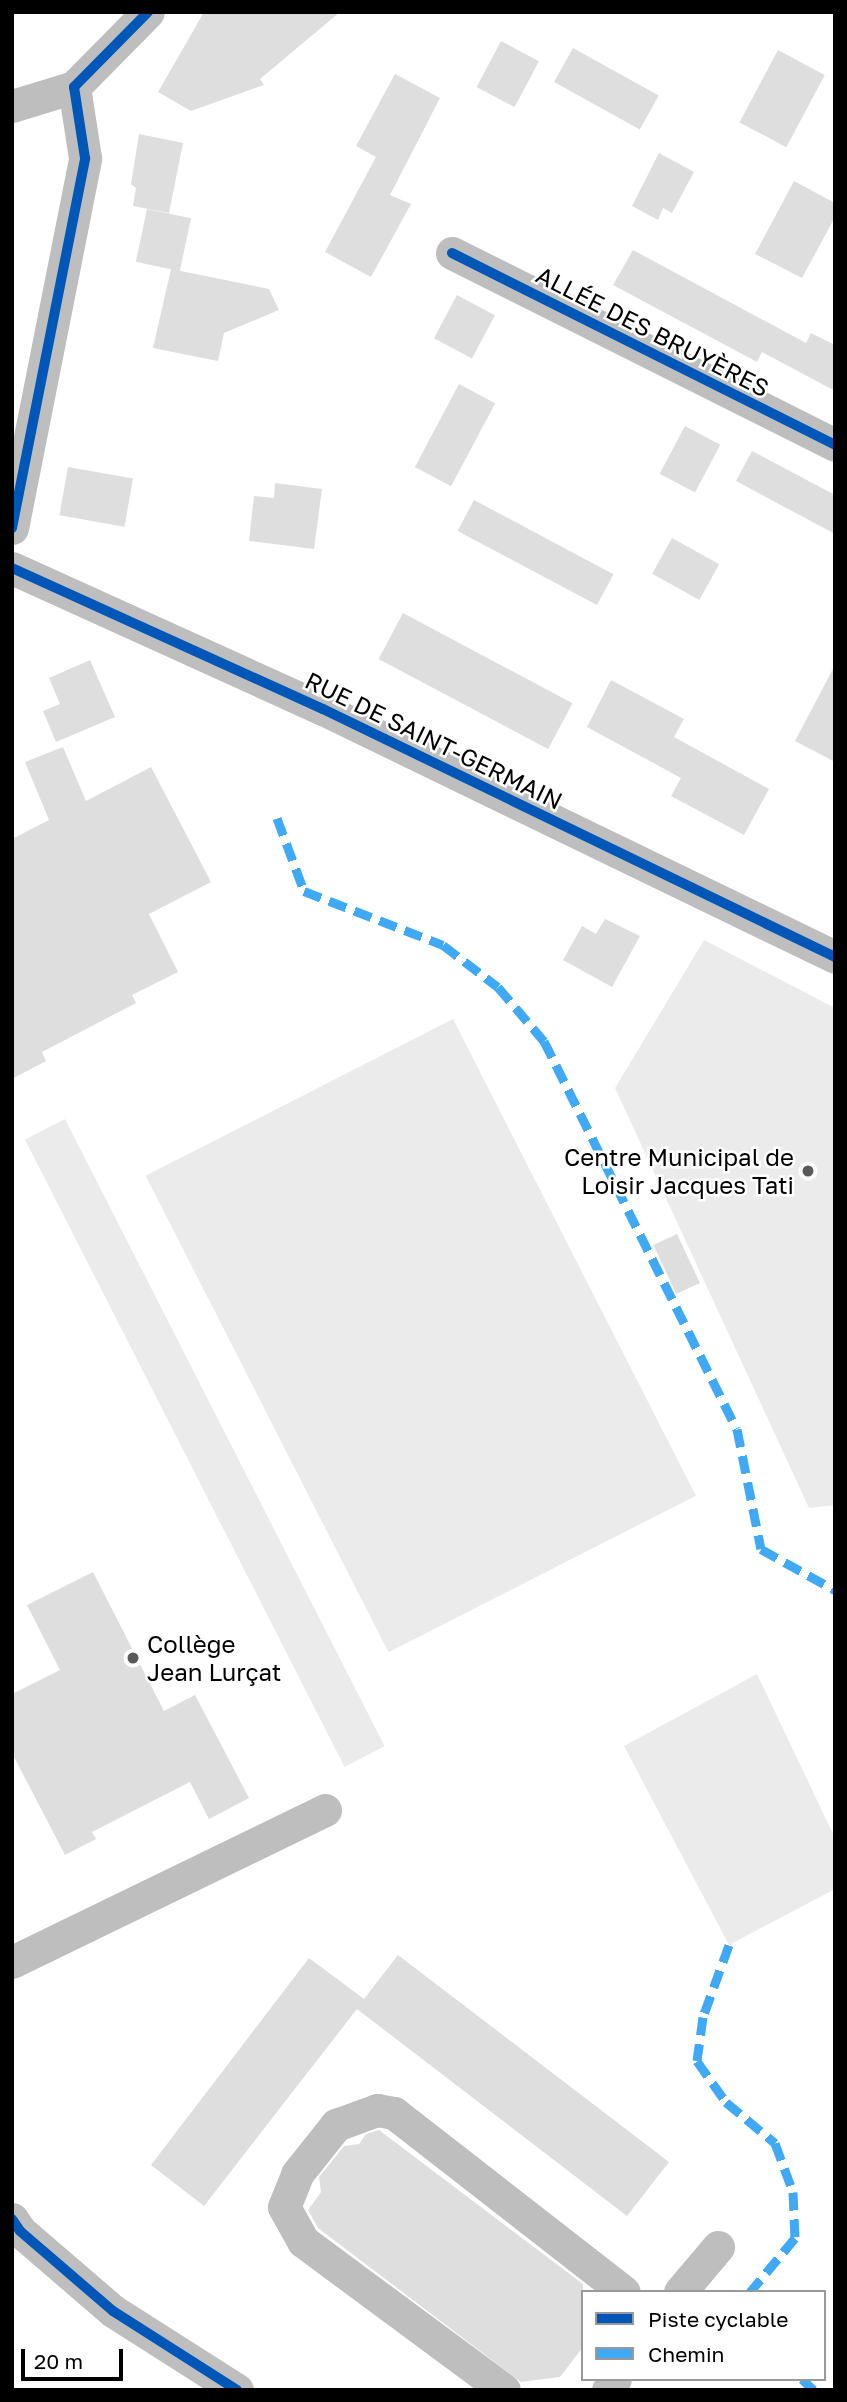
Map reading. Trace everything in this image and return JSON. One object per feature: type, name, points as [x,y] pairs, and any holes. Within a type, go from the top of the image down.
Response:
[{"type":"street","points":[[12,106],[74,88],[148,12]]},
{"type":"street","points":[[12,528],[85,158],[74,88]]},
{"type":"street","name":"ALLÉE DES BRUYÈRES","points":[[452,253],[835,445]]},
{"type":"street","name":"RUE DE SAINT-GERMAIN","points":[[12,568],[323,709],[835,957]]},
{"type":"street","points":[[12,1962],[325,1810]]},
{"type":"street","points":[[504,2390],[303,2241],[284,2207],[297,2174],[336,2125],[377,2110],[394,2113],[621,2290]]},
{"type":"street","points":[[12,2218],[20,2231],[113,2311],[237,2390]]},
{"type":"street","points":[[682,2290],[718,2247]]},
{"type":"shaded area","points":[[704,940],[835,1008],[835,1505],[809,1508],[615,1088]]},
{"type":"shaded area","points":[[453,1019],[696,1496],[388,1652],[146,1176]]},
{"type":"shaded area","points":[[65,1119],[385,1746],[345,1767],[25,1139]]},
{"type":"shaded area","points":[[757,1674],[835,1838],[835,1889],[729,1945],[624,1746]]},
{"type":"building","points":[[204,12],[340,12],[260,79],[264,85],[191,111],[158,92]]},
{"type":"building","points":[[501,41],[539,61],[515,107],[477,87]]},
{"type":"building","points":[[573,48],[659,96],[640,130],[554,82]]},
{"type":"building","points":[[778,50],[825,75],[786,147],[740,122]]},
{"type":"building","points":[[395,74],[440,98],[390,195],[411,204],[371,277],[325,252],[376,157],[356,146]]},
{"type":"building","points":[[139,134],[183,143],[169,213],[133,206],[136,188],[131,184]]},
{"type":"building","points":[[659,153],[694,172],[672,213],[663,208],[658,220],[632,206]]},
{"type":"building","points":[[794,181],[835,203],[835,217],[802,278],[755,254]]},
{"type":"building","points":[[147,209],[191,218],[180,271],[136,262]]},
{"type":"building","points":[[633,250],[806,343],[811,333],[835,345],[835,391],[762,352],[757,362],[613,285]]},
{"type":"building","points":[[171,269],[269,289],[279,310],[224,333],[218,361],[153,348]]},
{"type":"building","points":[[457,295],[495,315],[472,358],[434,338]]},
{"type":"building","points":[[459,384],[495,403],[451,486],[415,467]]},
{"type":"building","points":[[685,426],[720,445],[695,492],[660,474]]},
{"type":"building","points":[[752,451],[835,495],[835,534],[736,481]]},
{"type":"building","points":[[68,467],[133,478],[124,527],[59,515]]},
{"type":"building","points":[[275,483],[322,489],[314,549],[249,541],[254,496],[274,498]]},
{"type":"building","points":[[474,500],[614,574],[597,605],[458,531]]},
{"type":"building","points":[[672,538],[719,564],[699,600],[652,574]]},
{"type":"building","points":[[403,613],[573,703],[548,749],[379,659]]},
{"type":"building","points":[[90,660],[115,717],[56,742],[43,711],[60,704],[49,678]]},
{"type":"building","points":[[835,665],[835,762],[795,741]]},
{"type":"building","points":[[611,680],[684,719],[674,737],[769,789],[744,835],[671,796],[681,778],[587,727]]},
{"type":"building","points":[[63,747],[86,801],[151,767],[211,882],[149,914],[178,972],[132,995],[136,1003],[42,1052],[46,1061],[12,1079],[12,839],[49,820],[25,762]]},
{"type":"building","points":[[605,919],[640,936],[612,987],[563,960],[582,926],[596,934]]},
{"type":"building","points":[[677,1234],[700,1283],[676,1294],[653,1245]]},
{"type":"building","points":[[93,1572],[164,1711],[195,1695],[249,1798],[209,1819],[190,1782],[92,1832],[96,1839],[65,1855],[12,1753],[12,1694],[60,1670],[27,1605]]},
{"type":"building","points":[[398,1955],[669,2162],[627,2216],[357,2009],[204,2206],[151,2165],[309,1958],[364,1999]]},
{"type":"building","points":[[379,2130],[583,2284],[581,2350],[560,2377],[521,2382],[318,2228],[308,2210],[321,2192],[319,2177],[344,2146],[359,2144],[366,2134]]},
{"type":"marked path","points":[[277,818],[304,891],[443,945],[498,987],[544,1041],[737,1429],[761,1549],[835,1590]]},
{"type":"marked path","points":[[729,1945],[703,2017],[697,2061],[726,2102],[775,2143],[793,2192],[795,2238],[752,2290]]},
{"type":"marked path","points":[[804,2381],[814,2390]]},
{"type":"cycle path","points":[[12,528],[85,158],[74,87],[148,12]]},
{"type":"cycle path","points":[[452,253],[835,445]]},
{"type":"cycle path","points":[[12,568],[323,709],[835,957]]},
{"type":"cycle path","points":[[12,2219],[20,2231],[113,2311],[237,2390]]},
{"type":"place","name":"Centre Municipal de Loisir Jacques Tati","points":[[808,1171]]},
{"type":"place","name":"Collège Jean Lurçat","points":[[133,1658]]}]
